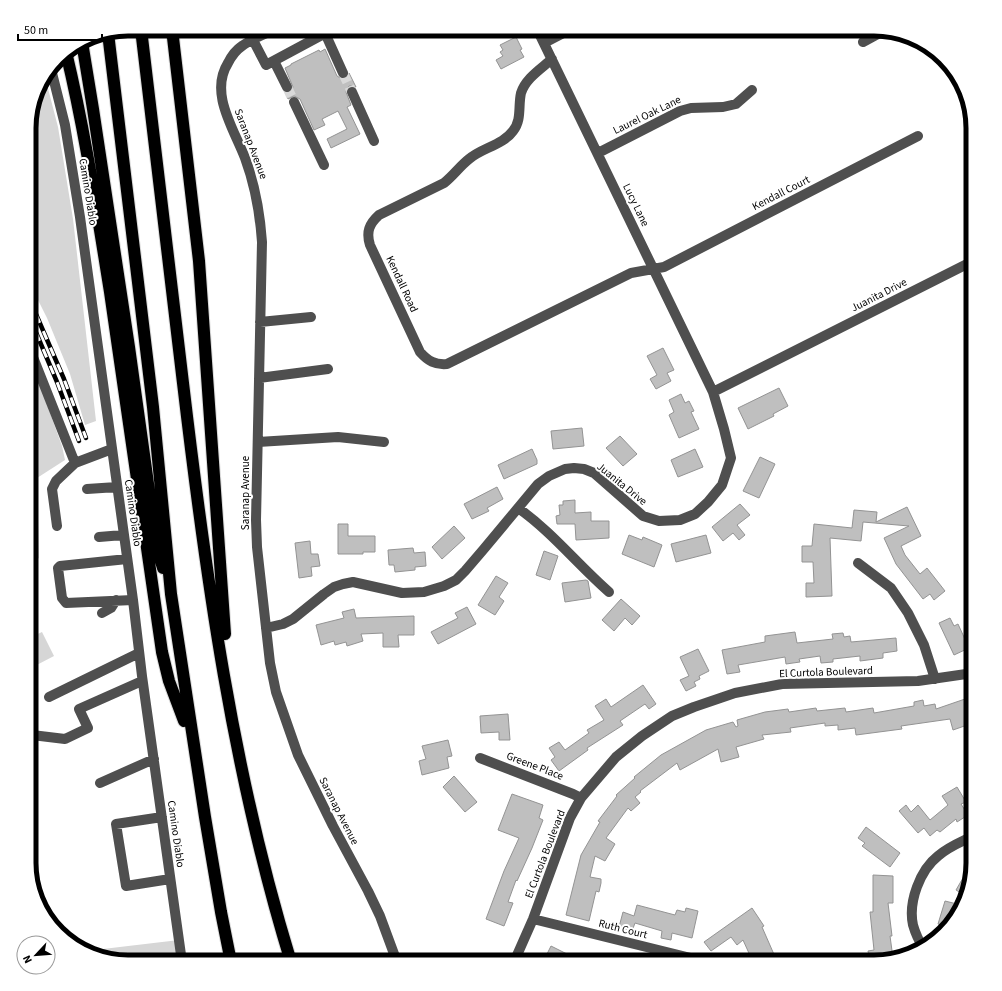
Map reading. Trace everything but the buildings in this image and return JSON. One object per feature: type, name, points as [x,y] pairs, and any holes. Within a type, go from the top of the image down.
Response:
[{"type":"highway","points":[[142,36],[197,498],[228,701],[241,769],[258,843],[289,955]]},
{"type":"highway","points":[[173,36],[198,261],[222,589],[228,701]]},
{"type":"highway","points":[[109,38],[153,407],[171,594],[214,870],[230,955]]},
{"type":"highway","points":[[83,48],[125,316],[157,548],[171,594]]},
{"type":"highway","points":[[67,59],[84,136],[107,274],[162,652],[169,681],[194,745]]},
{"type":"street","name":"Saranap Avenue","points":[[261,36],[241,46],[232,57],[224,69],[221,82],[221,95],[255,189],[261,222],[262,242],[256,520],[257,547],[270,663],[276,692],[298,755],[333,826],[368,891],[380,916],[394,955]]},
{"type":"street","points":[[253,40],[266,65],[320,36]]},
{"type":"street","points":[[331,36],[343,73]]},
{"type":"street","name":"Lucy Lane","points":[[540,36],[713,392]]},
{"type":"street","points":[[544,43],[558,36]]},
{"type":"street","points":[[863,42],[874,36]]},
{"type":"street","name":"Kendall Road","points":[[552,59],[526,82],[521,93],[517,125],[512,132],[505,138],[468,159],[452,177],[444,183],[379,215],[372,221],[368,237],[370,245],[420,352],[433,363],[440,365],[447,364],[631,273],[653,269]]},
{"type":"street","points":[[274,61],[287,87]]},
{"type":"street","name":"Camino Diablo","points":[[53,75],[65,125],[73,171],[133,600],[142,681],[181,955]]},
{"type":"street","name":"Laurel Oak Lane","points":[[598,153],[680,111],[691,108],[722,108],[736,104],[752,90]]},
{"type":"street","points":[[352,92],[374,141]]},
{"type":"street","points":[[294,102],[324,165]]},
{"type":"street","name":"Kendall Court","points":[[653,269],[664,267],[918,136]]},
{"type":"street","name":"Juanita Drive","points":[[266,628],[283,624],[293,619],[334,587],[343,584],[353,582],[402,593],[424,592],[444,586],[456,580],[538,484],[557,472],[574,468],[584,469],[594,473],[643,516],[659,521],[680,520],[695,514],[708,502],[722,485],[732,458],[713,392],[966,265]]},
{"type":"street","points":[[260,322],[311,317]]},
{"type":"street","points":[[36,365],[75,463]]},
{"type":"street","points":[[259,378],[328,369]]},
{"type":"street","points":[[258,442],[338,438],[384,442]]},
{"type":"street","points":[[57,526],[52,489],[56,481],[75,463],[112,449]]},
{"type":"street","points":[[87,489],[117,486]]},
{"type":"street","points":[[518,508],[533,519],[587,573],[609,592]]},
{"type":"street","points":[[99,537],[123,534]]},
{"type":"street","points":[[127,559],[62,565],[58,568],[62,598],[66,603],[133,600]]},
{"type":"street","points":[[858,563],[890,588],[908,613],[924,644],[935,679]]},
{"type":"street","points":[[102,613],[111,608],[116,600]]},
{"type":"street","points":[[49,696],[139,652]]},
{"type":"street","name":"El Curtola Boulevard","points":[[517,955],[533,919],[570,818],[581,798],[616,757],[642,736],[672,716],[735,693],[782,684],[918,681],[966,674]]},
{"type":"street","points":[[36,735],[65,739],[88,728],[79,709],[142,681]]},
{"type":"street","name":"Greene Place","points":[[480,758],[581,798]]},
{"type":"street","points":[[100,783],[154,759]]},
{"type":"street","points":[[162,817],[116,824],[126,886],[170,879]]},
{"type":"street","points":[[921,942],[913,926],[912,909],[917,888],[926,870],[937,856],[966,840]]},
{"type":"street","name":"Ruth Court","points":[[533,919],[679,955]]},
{"type":"shaded area","points":[[47,84],[58,127],[73,219],[96,421],[85,425],[70,374],[47,318],[36,296],[36,122],[39,104]]},
{"type":"shaded area","points":[[36,374],[62,446],[65,460],[37,478],[39,558],[36,560]]},
{"type":"shaded area","points":[[42,632],[54,656],[36,665],[36,635]]},
{"type":"shaded area","points":[[36,863],[41,893],[39,887]]},
{"type":"shaded area","points":[[179,940],[181,955],[128,955],[104,952],[98,950]]},
{"type":"tunnel","points":[[343,73],[352,92]]},
{"type":"tunnel","points":[[287,87],[294,102]]},
{"type":"railway","points":[[36,314],[64,379],[86,438]]},
{"type":"railway","points":[[36,332],[57,382],[79,441]]}]
